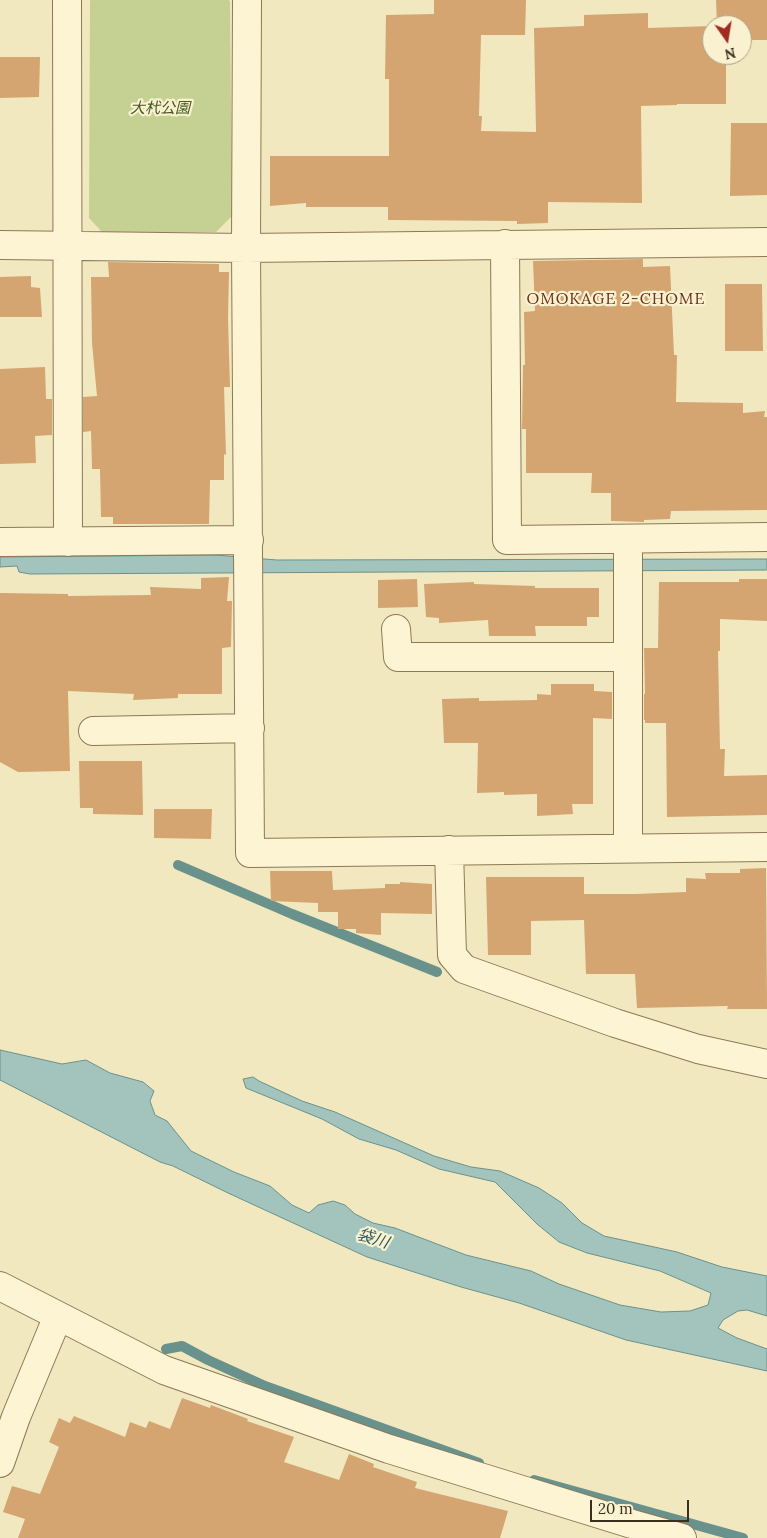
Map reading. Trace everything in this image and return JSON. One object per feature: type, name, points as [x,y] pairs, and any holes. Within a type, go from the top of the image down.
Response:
[{"type":"street","points":[[67,0],[68,542]]},
{"type":"street","points":[[246,0],[250,853],[767,847]]},
{"type":"street","points":[[0,245],[246,248],[767,242]]},
{"type":"street","points":[[505,244],[506,540],[767,538]]},
{"type":"street","points":[[628,539],[628,848]]},
{"type":"street","points":[[0,542],[249,540]]},
{"type":"street","points":[[396,629],[398,657],[628,657]]},
{"type":"street","points":[[93,731],[250,728]]},
{"type":"street","points":[[448,850],[452,955],[464,969],[698,1049],[767,1064]]},
{"type":"street","points":[[0,1286],[164,1370],[389,1449],[671,1537]]},
{"type":"street","points":[[0,1463],[16,1417],[58,1316]]},
{"type":"green space","name":"大杙公園","points":[[91,0],[229,0],[232,216],[216,232],[102,232],[89,218]]},
{"type":"water","points":[[215,555],[277,560],[767,559],[767,570],[30,574],[19,572],[17,566],[0,567],[0,557]]},
{"type":"water","name":"袋川","points":[[0,1050],[62,1064],[86,1060],[110,1073],[143,1082],[154,1091],[150,1101],[155,1115],[167,1121],[191,1151],[234,1172],[270,1186],[292,1205],[309,1213],[318,1205],[333,1201],[345,1205],[355,1214],[373,1223],[395,1228],[466,1255],[531,1271],[559,1284],[620,1305],[661,1312],[690,1311],[708,1305],[711,1293],[660,1271],[587,1253],[559,1242],[537,1224],[495,1182],[439,1169],[396,1150],[359,1139],[322,1119],[246,1088],[243,1079],[253,1077],[302,1101],[335,1112],[434,1156],[471,1167],[500,1171],[539,1188],[562,1203],[582,1223],[604,1236],[677,1252],[722,1267],[767,1276],[767,1316],[747,1310],[738,1311],[723,1320],[718,1328],[737,1338],[767,1349],[767,1371],[626,1340],[519,1303],[367,1257],[173,1166],[160,1162],[0,1080]]},
{"type":"building","points":[[434,0],[526,0],[525,35],[481,35],[479,116],[482,116],[481,131],[536,132],[534,28],[584,26],[584,15],[648,13],[648,28],[702,26],[702,65],[726,65],[726,104],[641,106],[642,203],[548,202],[548,223],[517,224],[517,221],[388,220],[388,207],[306,207],[306,203],[270,206],[270,156],[389,156],[389,79],[385,79],[386,15],[434,14]]},
{"type":"building","points":[[716,0],[767,0],[767,40],[752,40],[752,15],[717,15]]},
{"type":"building","points":[[0,57],[40,57],[39,97],[0,98]]},
{"type":"building","points":[[731,123],[767,123],[767,195],[730,196]]},
{"type":"building","points":[[643,259],[643,267],[670,266],[674,355],[677,355],[676,402],[743,403],[743,413],[765,411],[764,417],[767,417],[767,510],[671,511],[670,519],[644,520],[644,522],[611,521],[611,493],[591,493],[592,473],[526,473],[526,429],[522,429],[523,365],[525,365],[524,312],[535,311],[533,261]]},
{"type":"building","points":[[108,262],[219,264],[219,272],[229,272],[230,387],[224,387],[226,455],[224,454],[224,480],[210,480],[209,524],[113,524],[113,517],[101,517],[100,469],[92,469],[91,431],[83,432],[83,397],[97,396],[92,343],[91,277],[109,277]]},
{"type":"building","points":[[31,276],[31,287],[40,288],[42,317],[0,317],[0,277]]},
{"type":"building","points":[[725,284],[762,284],[763,351],[725,351]]},
{"type":"building","points":[[45,367],[46,399],[52,399],[52,435],[35,436],[36,463],[0,464],[0,369]]},
{"type":"building","points":[[229,577],[227,601],[232,601],[231,647],[222,648],[222,694],[178,694],[178,698],[133,700],[134,694],[68,691],[70,771],[18,772],[0,762],[0,593],[68,594],[68,596],[151,595],[150,587],[201,589],[201,578]]},
{"type":"building","points":[[417,579],[418,607],[378,608],[378,580]]},
{"type":"building","points":[[739,579],[767,579],[767,621],[720,619],[720,651],[718,651],[720,749],[725,749],[724,776],[767,775],[767,815],[667,817],[666,723],[645,723],[644,720],[644,648],[658,648],[659,582],[739,582]]},
{"type":"building","points":[[474,582],[474,584],[535,586],[535,588],[599,588],[599,617],[587,617],[587,626],[535,626],[536,636],[489,636],[488,620],[439,623],[439,618],[426,617],[424,584]]},
{"type":"building","points":[[551,684],[594,684],[594,691],[612,692],[612,719],[593,718],[593,804],[572,804],[573,814],[537,816],[537,794],[504,795],[504,792],[477,793],[478,743],[444,743],[442,699],[479,698],[479,701],[537,700],[537,694],[551,695]]},
{"type":"building","points":[[79,761],[142,761],[143,815],[93,814],[93,808],[80,808]]},
{"type":"building","points":[[154,809],[212,809],[211,839],[154,838]]},
{"type":"building","points":[[766,868],[767,1009],[727,1009],[728,1006],[637,1008],[635,974],[586,974],[584,920],[531,921],[531,955],[488,955],[486,877],[584,877],[584,894],[636,894],[686,892],[686,878],[706,879],[705,873],[740,873],[740,869]]},
{"type":"building","points":[[270,871],[332,871],[333,890],[385,888],[385,884],[400,884],[400,882],[432,884],[432,914],[381,913],[381,935],[356,933],[356,929],[338,929],[338,912],[318,912],[318,903],[271,901]]},
{"type":"building","points":[[182,1398],[210,1408],[211,1405],[248,1419],[247,1421],[294,1437],[284,1462],[339,1480],[349,1454],[374,1464],[373,1467],[417,1482],[415,1488],[508,1511],[500,1538],[18,1538],[25,1519],[3,1512],[12,1486],[40,1494],[59,1447],[49,1442],[59,1418],[70,1423],[74,1416],[125,1437],[130,1422],[146,1428],[149,1421],[170,1429]]},
{"type":"waterway","points":[[178,865],[292,914],[437,972]]},
{"type":"waterway","points":[[166,1349],[182,1346],[265,1386],[479,1463]]},
{"type":"waterway","points":[[534,1480],[743,1538]]},
{"type":"district","name":"OMOKAGE 2-CHOME","points":[[616,299]]}]
